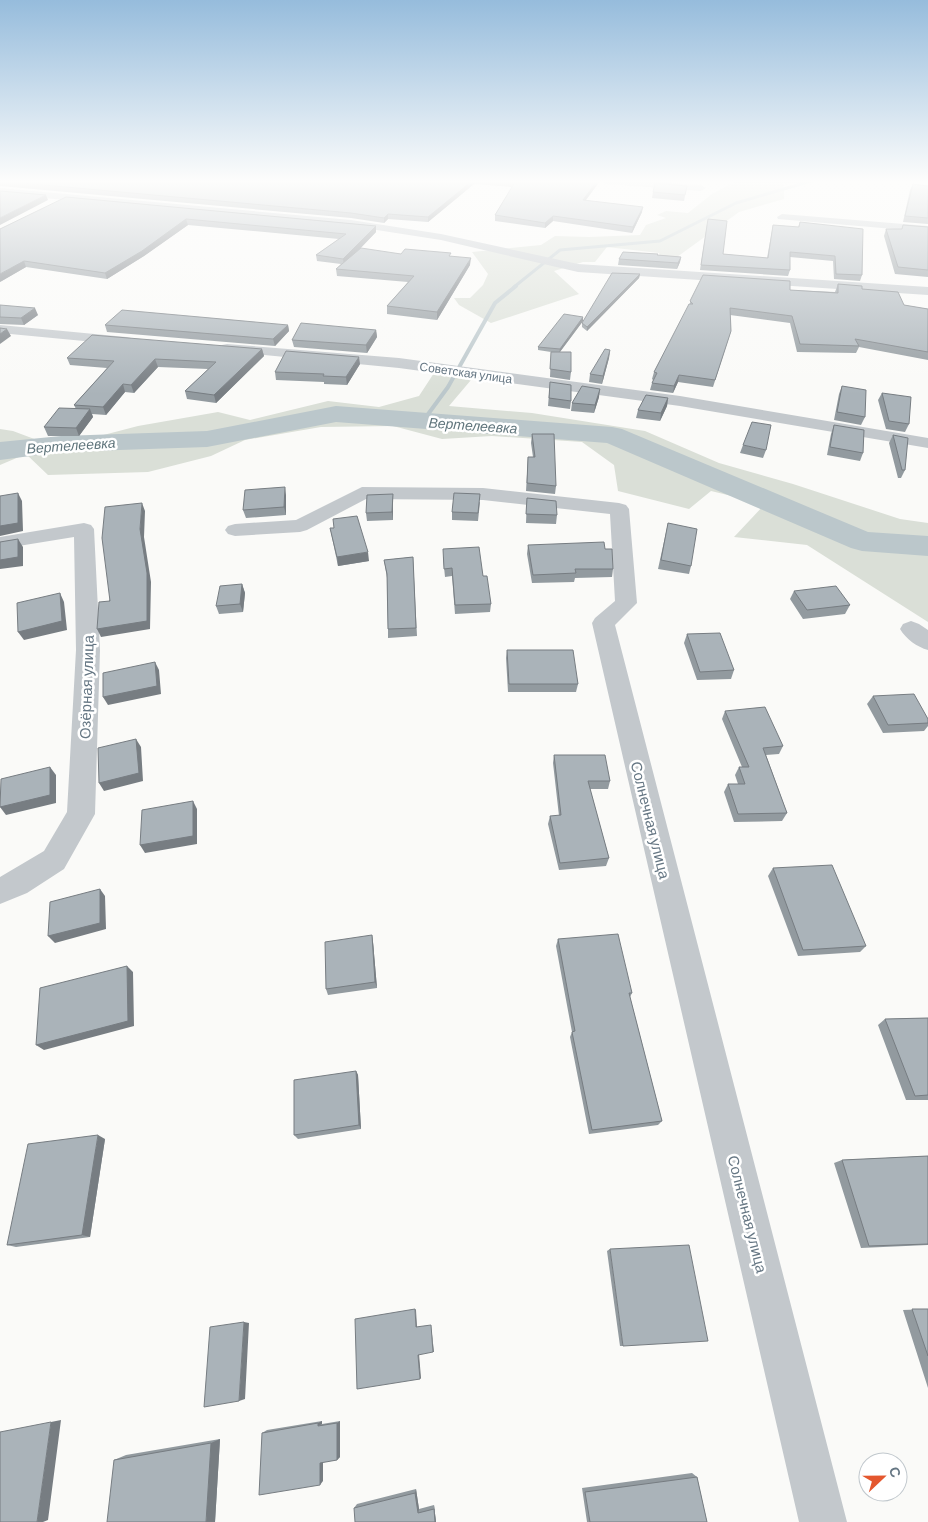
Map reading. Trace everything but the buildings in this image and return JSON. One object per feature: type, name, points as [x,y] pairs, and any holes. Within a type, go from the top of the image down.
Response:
[{"type":"street","points":[[507,252],[578,268],[928,291]]},
{"type":"street","points":[[0,329],[144,342]]},
{"type":"street","name":"Советская улица","points":[[209,347],[398,362],[680,401],[928,443]]},
{"type":"street","name":"Солнечная улица","points":[[234,530],[300,526],[362,493],[483,494],[619,508],[626,603],[603,623],[823,1522]]},
{"type":"street","name":"Озёрная улица","points":[[0,543],[84,529],[88,650],[81,814],[54,860],[16,884],[0,891]]},
{"type":"shaded area","points":[[472,252],[603,252],[595,262],[583,262],[554,271],[579,294],[491,323],[459,305],[454,298],[470,298],[483,285],[488,274]]},
{"type":"shaded area","points":[[651,252],[684,252],[677,257],[660,256],[659,253]]},
{"type":"shaded area","points":[[434,373],[471,380],[449,406],[532,413],[645,431],[719,463],[793,484],[900,519],[928,523],[928,622],[807,545],[734,537],[765,504],[711,491],[689,509],[618,491],[614,465],[582,442],[492,436],[442,439],[393,426],[321,427],[245,440],[211,456],[148,472],[48,475],[26,454],[0,465],[0,429],[13,431],[45,443],[92,438],[138,426],[218,412],[250,420],[328,401],[379,407],[419,396]]},
{"type":"waterway","points":[[514,287],[557,252]]},
{"type":"waterway","points":[[423,421],[448,387],[495,303],[516,286]]},
{"type":"waterway","name":"Вертелеевка","points":[[0,451],[61,444],[207,439],[336,414],[612,435],[862,541],[928,546]]}]
